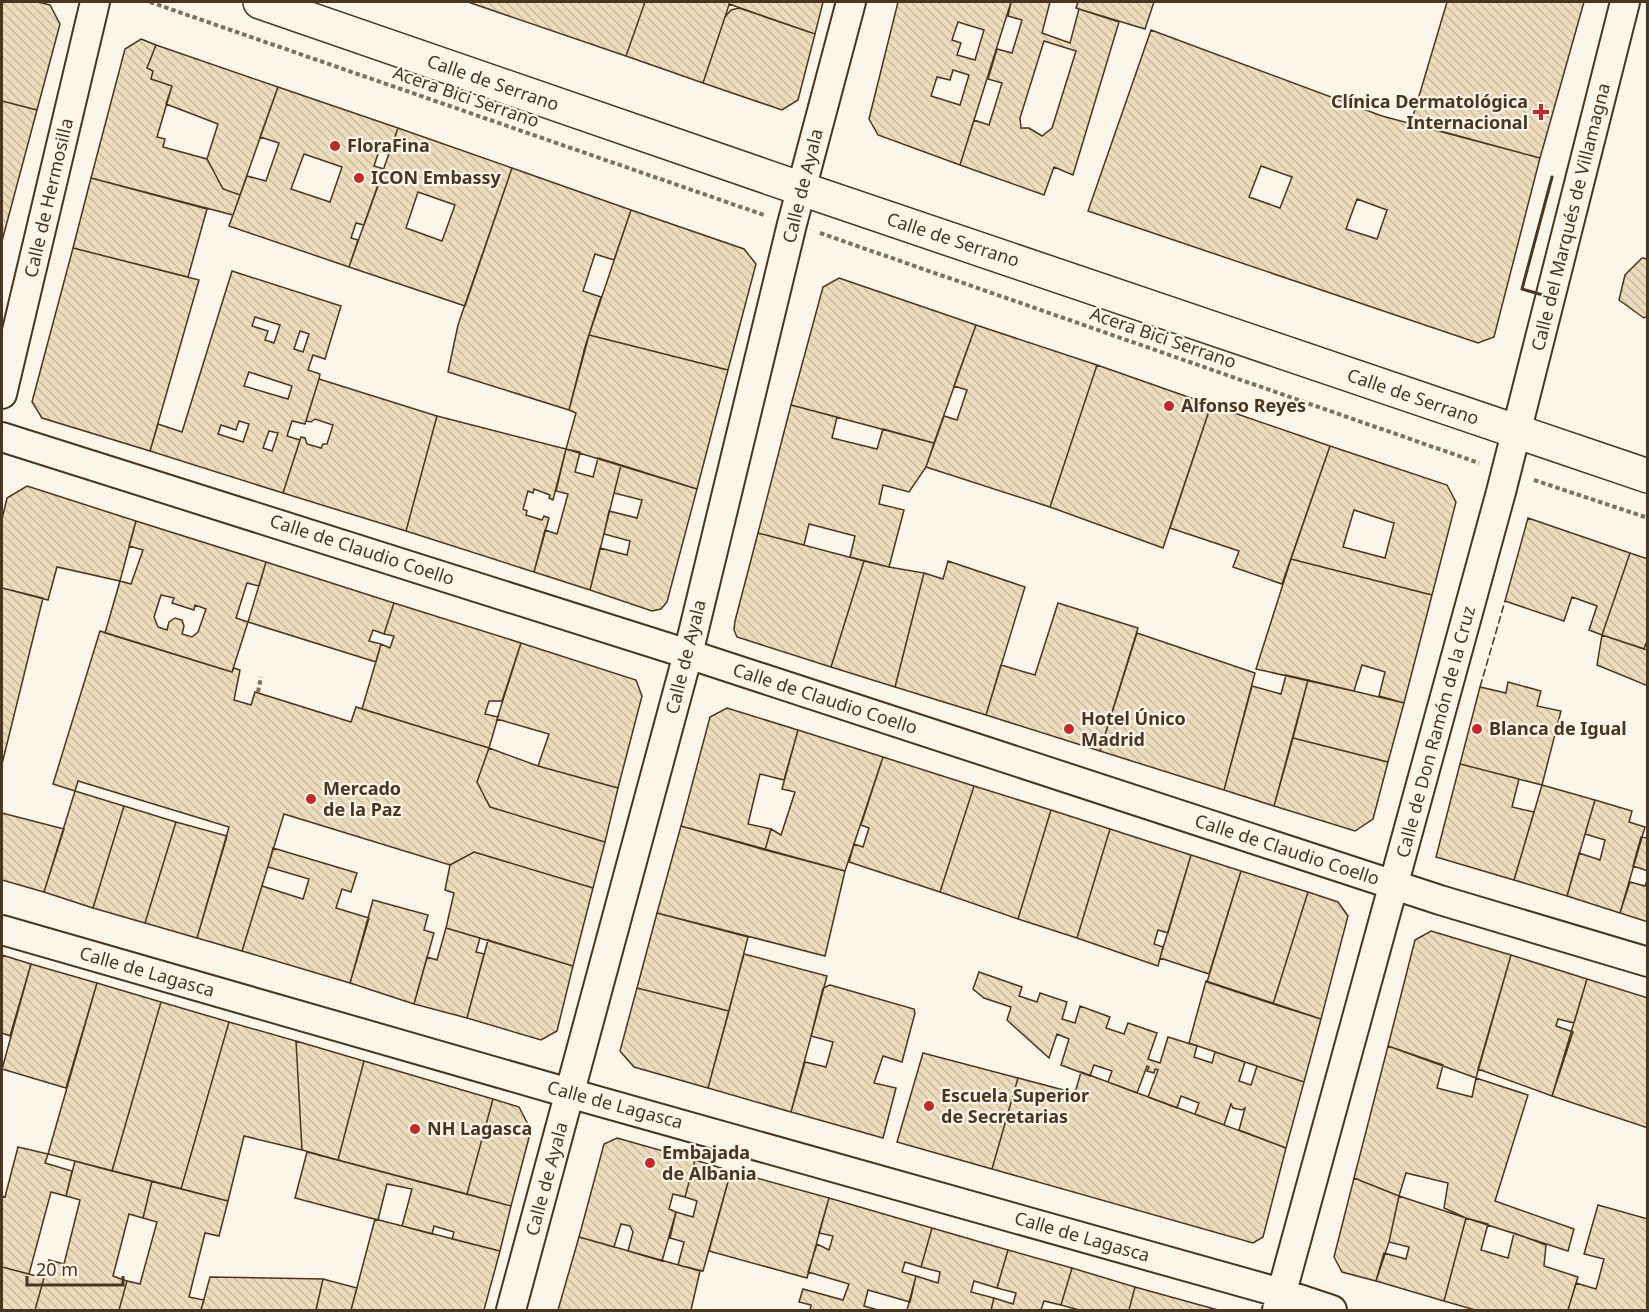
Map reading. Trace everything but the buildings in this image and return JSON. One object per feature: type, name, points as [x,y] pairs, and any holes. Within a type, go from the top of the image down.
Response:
[{"type":"main road","name":"Calle de Serrano","points":[[260,2],[1647,476]]},
{"type":"street","name":"Calle de Hermosilla","points":[[2,394],[95,2]]},
{"type":"street","name":"Calle de Ayala","points":[[511,1311],[688,654],[802,189],[851,2]]},
{"type":"street","name":"Calle del Marqués de Villamagna","points":[[1517,432],[1625,2]]},
{"type":"street","name":"Calle de Don Ramón de la Cruz","points":[[1279,1302],[1517,432]]},
{"type":"street","name":"Calle de Claudio Coello","points":[[2,437],[688,654],[1440,900],[1647,962]]},
{"type":"street","name":"Calle de Lagasca","points":[[2,930],[569,1093],[1279,1302],[1332,1311]]},
{"type":"path","name":"Acera Bici Serrano","points":[[150,2],[772,218]]},
{"type":"path","name":"Acera Bici Serrano","points":[[818,233],[1487,466]]},
{"type":"path","points":[[1528,481],[1536,480],[1647,518]]},
{"type":"path","points":[[258,693],[261,677]]},
{"type":"fence","points":[[1480,687],[1505,601]]},
{"type":"wall","points":[[1543,295],[1522,289],[1552,177]]},
{"type":"place","name":"Clínica Dermatológica Internacional","points":[[1541,112]]},
{"type":"place","name":"FloraFina","points":[[335,146]]},
{"type":"place","name":"ICON Embassy","points":[[359,178]]},
{"type":"place","name":"Alfonso Reyes","points":[[1169,406]]},
{"type":"place","name":"Hotel Único Madrid","points":[[1069,729]]},
{"type":"place","name":"Blanca de Igual","points":[[1477,729]]},
{"type":"place","name":"Mercado de la Paz","points":[[311,799]]},
{"type":"place","name":"Escuela Superior de Secretarias","points":[[929,1106]]},
{"type":"place","name":"NH Lagasca","points":[[415,1129]]},
{"type":"place","name":"Embajada de Albania","points":[[650,1163]]}]
